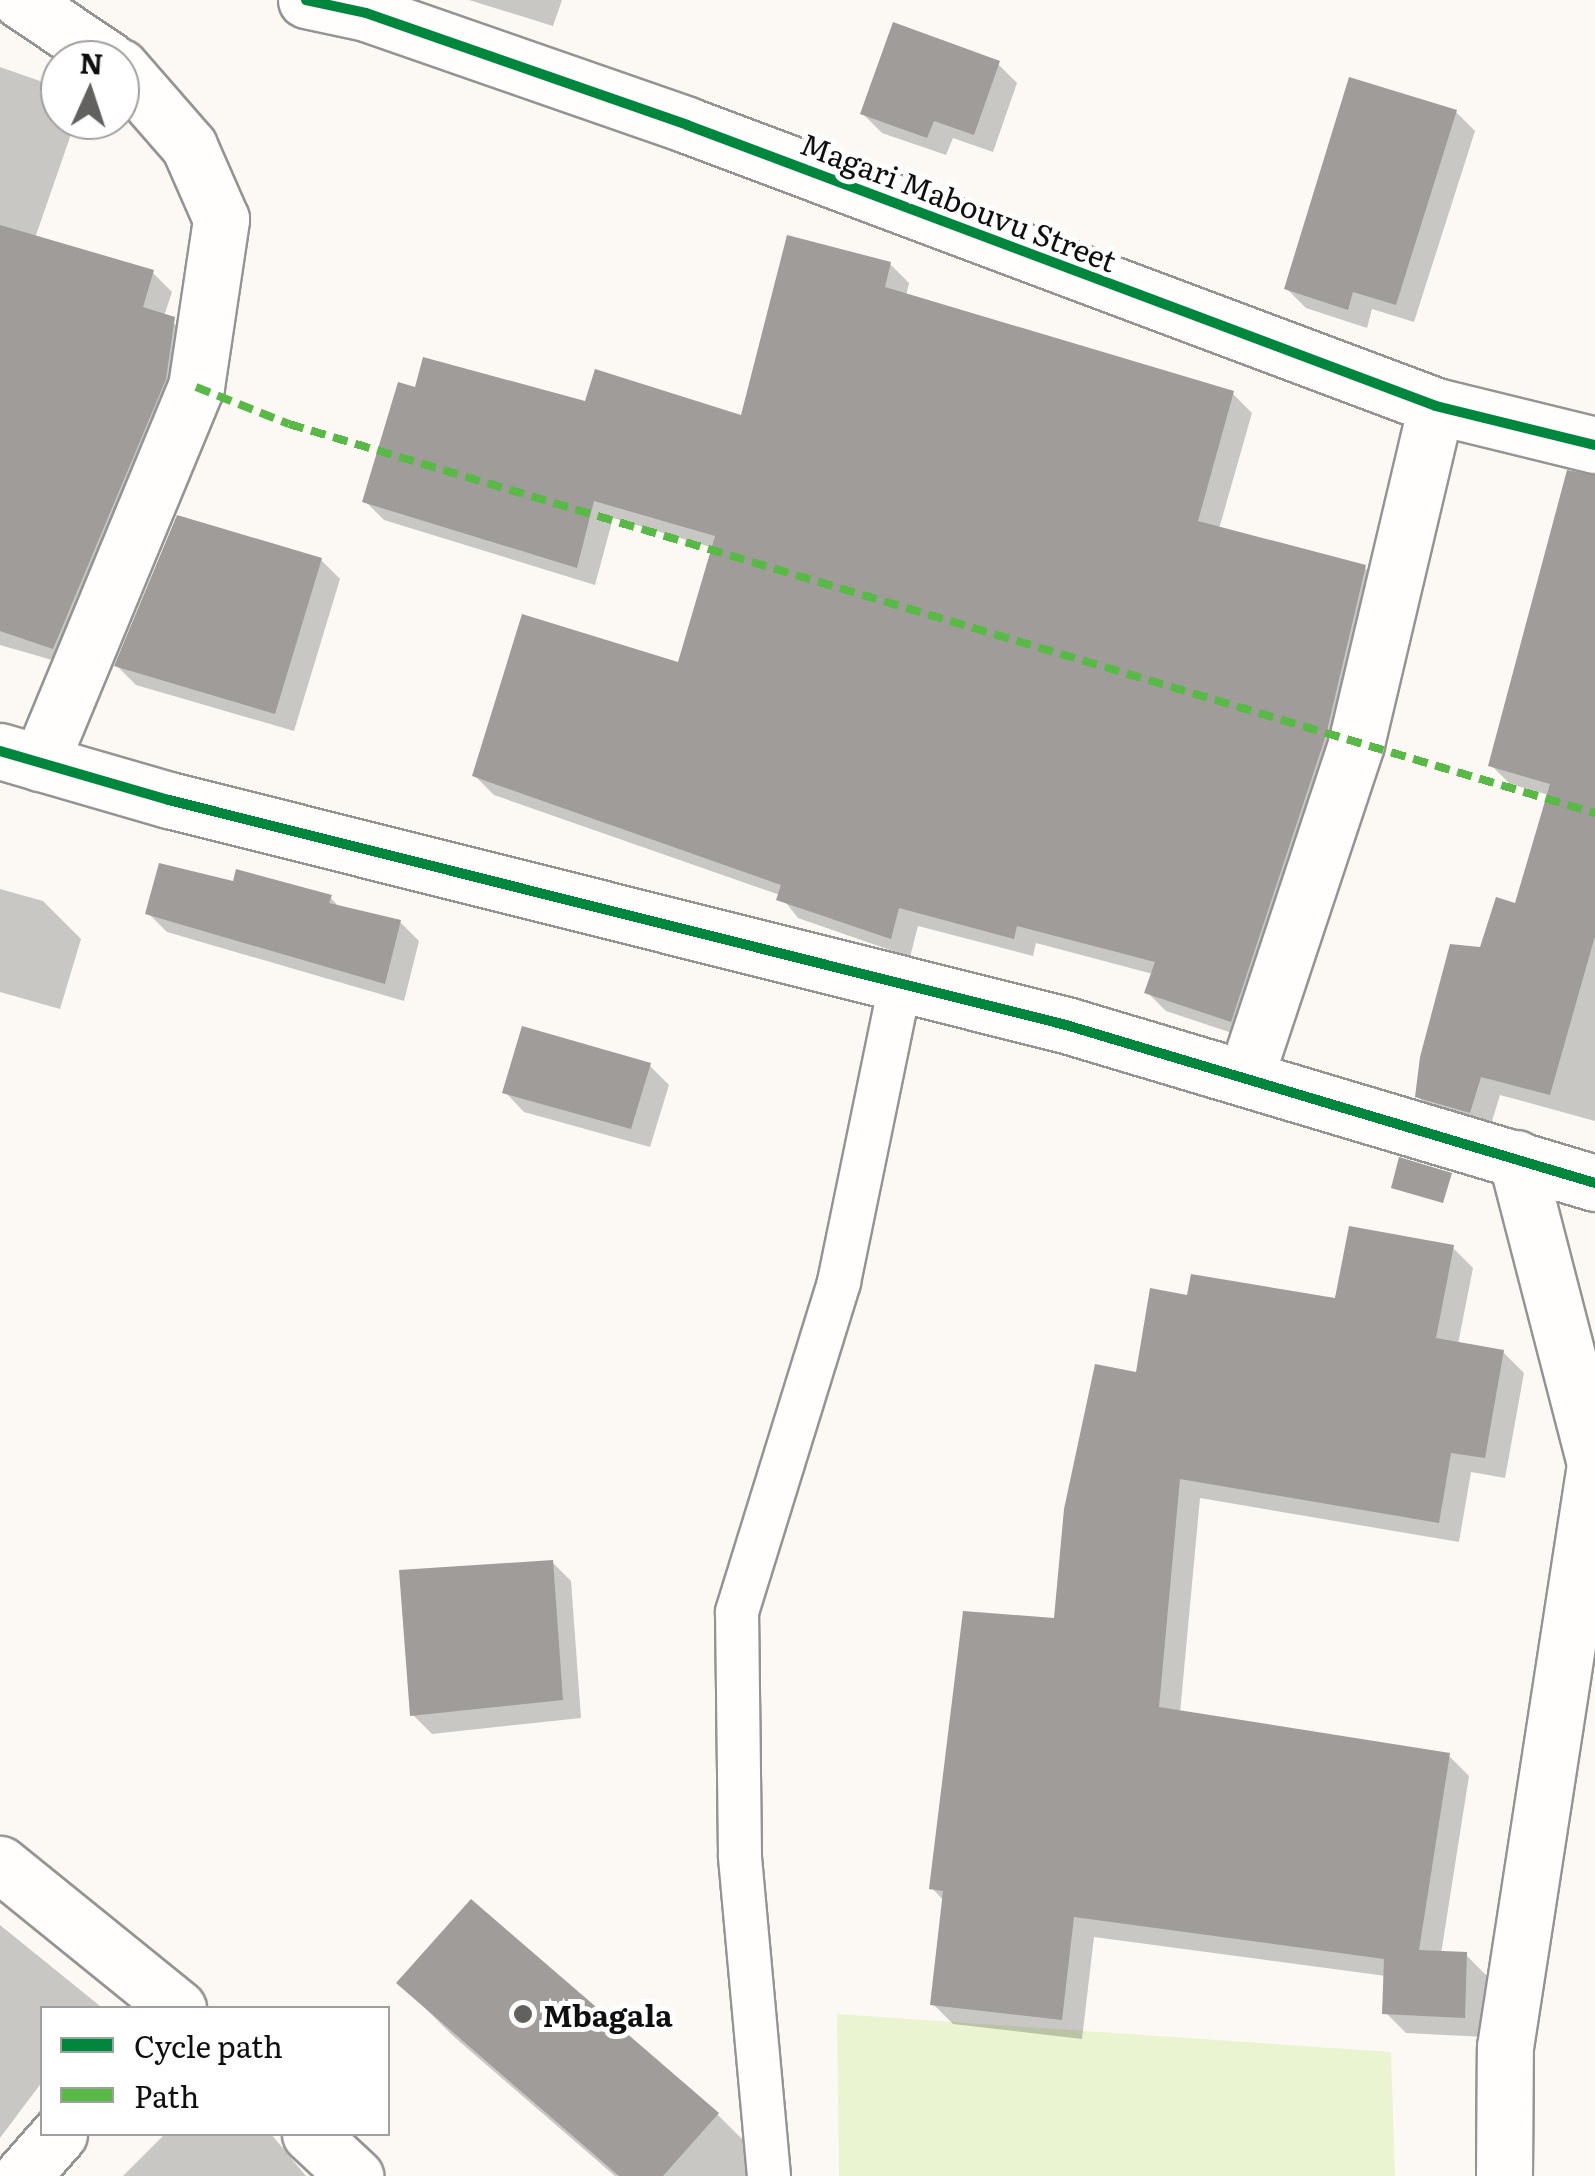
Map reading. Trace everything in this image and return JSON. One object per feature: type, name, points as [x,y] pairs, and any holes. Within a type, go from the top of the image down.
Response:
[{"type":"street","points":[[20,0],[79,40]]},
{"type":"street","name":"Magari Mabouvu Street","points":[[306,0],[366,14],[687,126],[1436,406],[1595,445]]},
{"type":"street","points":[[140,90],[188,146],[221,219],[196,387],[20,757],[900,984],[1245,1078],[1595,1183]]},
{"type":"street","points":[[1245,1078],[1356,744],[1436,406]]},
{"type":"street","points":[[1504,2176],[1505,2047],[1595,1464],[1516,1158]]},
{"type":"street","points":[[0,1864],[172,2006]]},
{"type":"street","points":[[22,2176],[57,2136]]},
{"type":"street","points":[[312,2136],[355,2176]]},
{"type":"lane","points":[[768,2176],[740,1855],[738,1612],[839,1282],[900,984]]},
{"type":"green space","points":[[837,2014],[1391,2052],[1395,2176],[839,2176]]},
{"type":"building","points":[[893,22],[1000,61],[974,135],[934,121],[927,138],[860,114]]},
{"type":"building","points":[[1349,77],[1457,110],[1396,305],[1353,292],[1348,310],[1284,289]]},
{"type":"building","points":[[0,225],[154,270],[143,307],[175,317],[166,379],[53,649],[0,631]]},
{"type":"building","points":[[787,235],[891,262],[885,287],[1234,391],[1198,521],[1366,565],[1326,735],[1231,1022],[1144,993],[1155,962],[1017,926],[1014,939],[899,908],[891,939],[776,900],[781,885],[472,776],[522,614],[678,662],[715,536],[594,501],[577,568],[362,502],[398,382],[415,387],[423,357],[585,401],[595,369],[741,415]]},
{"type":"building","points":[[1567,470],[1595,475],[1595,936],[1550,1095],[1481,1077],[1470,1113],[1415,1097],[1420,1057],[1450,944],[1480,947],[1496,897],[1515,903],[1550,784],[1488,766]]},
{"type":"building","points":[[177,515],[322,558],[275,714],[114,666]]},
{"type":"building","points":[[159,863],[233,881],[236,869],[332,895],[329,903],[401,920],[385,984],[145,914]]},
{"type":"building","points":[[522,1026],[651,1063],[631,1129],[502,1093]]},
{"type":"building","points":[[1399,1157],[1452,1173],[1443,1203],[1391,1188]]},
{"type":"building","points":[[1349,1226],[1454,1245],[1436,1338],[1504,1350],[1485,1458],[1451,1453],[1439,1523],[1180,1479],[1159,1707],[1450,1753],[1419,1950],[1467,1952],[1465,2018],[1382,2014],[1384,1959],[1074,1917],[1062,2020],[930,2005],[943,1891],[929,1889],[963,1611],[1054,1618],[1064,1509],[1095,1364],[1136,1372],[1150,1288],[1187,1295],[1191,1274],[1335,1298]]},
{"type":"building","points":[[553,1560],[563,1700],[410,1716],[399,1570]]},
{"type":"building","points":[[471,1899],[719,2113],[663,2176],[619,2176],[396,1983]]},
{"type":"marked path","points":[[196,387],[289,424],[1595,813]]},
{"type":"cycle path","points":[[306,0],[366,13],[687,125],[1436,406],[1595,445]]},
{"type":"cycle path","points":[[0,751],[169,800],[1066,1025],[1595,1183]]},
{"type":"place","name":"Mbagala","points":[[523,2014]]}]
